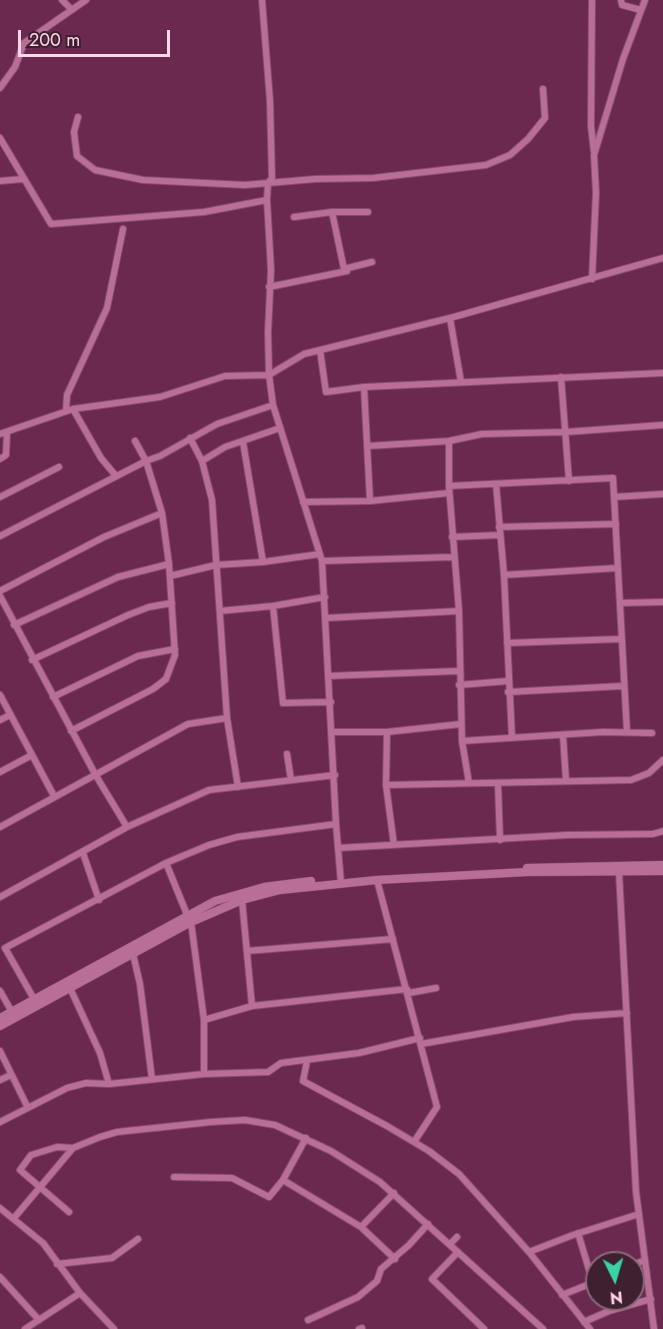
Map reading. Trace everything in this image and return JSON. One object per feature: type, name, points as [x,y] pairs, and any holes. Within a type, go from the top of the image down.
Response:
[{"type":"street","points":[[62,0],[71,9]]},
{"type":"street","points":[[0,88],[15,67],[24,43],[86,0]]},
{"type":"street","points":[[261,0],[270,101],[272,178],[268,183],[267,200],[270,375],[273,405],[321,557],[327,618],[328,676],[341,880]]},
{"type":"street","points":[[592,0],[591,126],[594,155],[592,279]]},
{"type":"street","points":[[621,0],[622,5],[641,10]]},
{"type":"street","points":[[594,155],[622,59],[645,0]]},
{"type":"street","points":[[78,117],[74,132],[77,156],[95,170],[143,180],[245,185],[373,178],[486,165],[510,155],[528,139],[545,118],[543,89]]},
{"type":"street","points":[[0,138],[51,224],[204,212],[267,200]]},
{"type":"street","points":[[0,181],[23,178]]},
{"type":"street","points":[[269,286],[347,271],[344,269],[332,212]]},
{"type":"street","points":[[294,217],[332,212],[368,212]]},
{"type":"street","points":[[66,411],[67,395],[107,308],[114,283],[123,229]]},
{"type":"street","points":[[0,459],[6,455],[3,434],[66,411],[160,397],[225,376],[270,375],[304,354],[450,318],[663,258]]},
{"type":"street","points":[[344,269],[372,262]]},
{"type":"street","points":[[450,318],[461,382]]},
{"type":"street","points":[[320,350],[326,392],[364,387],[663,373]]},
{"type":"street","points":[[561,377],[569,481]]},
{"type":"street","points":[[364,387],[370,501]]},
{"type":"street","points":[[0,536],[160,456],[217,424],[273,405]]},
{"type":"street","points":[[73,409],[101,458],[116,476]]},
{"type":"street","points":[[368,446],[449,441],[482,434],[566,432],[663,425]]},
{"type":"street","points":[[202,461],[225,447],[280,428]]},
{"type":"street","points":[[189,438],[202,461],[212,500],[227,718],[238,787]]},
{"type":"street","points":[[71,731],[153,689],[166,679],[172,668],[175,649],[169,564],[162,513],[146,461],[135,441]]},
{"type":"street","points":[[449,441],[449,494],[459,611],[461,724],[469,783]]},
{"type":"street","points":[[243,442],[263,562]]},
{"type":"street","points":[[0,497],[59,466]]},
{"type":"street","points":[[449,486],[613,478],[627,732]]},
{"type":"street","points":[[496,484],[504,575],[512,738]]},
{"type":"street","points":[[303,502],[370,501],[449,494]]},
{"type":"street","points":[[614,497],[663,494]]},
{"type":"street","points":[[0,591],[105,537],[162,513]]},
{"type":"street","points":[[499,527],[616,524]]},
{"type":"street","points":[[452,537],[500,535]]},
{"type":"street","points":[[170,576],[216,565],[321,557],[453,557]]},
{"type":"street","points":[[14,625],[118,577],[169,564]]},
{"type":"street","points":[[504,575],[617,568]]},
{"type":"street","points":[[0,596],[71,731],[128,827]]},
{"type":"street","points":[[220,611],[273,606],[325,597]]},
{"type":"street","points":[[620,603],[663,602]]},
{"type":"street","points":[[32,660],[128,615],[149,607],[172,603]]},
{"type":"street","points":[[273,606],[283,703],[331,702]]},
{"type":"street","points":[[327,618],[459,611]]},
{"type":"street","points":[[507,643],[621,639]]},
{"type":"street","points":[[53,697],[138,656],[175,649]]},
{"type":"street","points":[[328,676],[459,671]]},
{"type":"street","points":[[459,685],[508,681]]},
{"type":"street","points":[[508,692],[623,686]]},
{"type":"street","points":[[0,694],[54,796]]},
{"type":"street","points":[[0,720],[10,714]]},
{"type":"street","points":[[0,827],[188,724],[227,718]]},
{"type":"street","points":[[332,732],[387,732],[461,724]]},
{"type":"street","points":[[387,732],[386,785],[394,845]]},
{"type":"street","points":[[462,741],[652,732]]},
{"type":"street","points":[[563,735],[566,781]]},
{"type":"street","points":[[287,754],[291,780]]},
{"type":"street","points":[[0,772],[32,755]]},
{"type":"street","points":[[386,785],[631,780],[649,773],[663,760]]},
{"type":"street","points":[[0,897],[172,804],[209,790],[334,775]]},
{"type":"street","points":[[498,784],[500,840]]},
{"type":"street","points":[[34,999],[5,948],[166,863],[237,837],[336,825]]},
{"type":"street","points":[[338,848],[653,834],[663,831]]},
{"type":"street","points":[[82,853],[99,900]]},
{"type":"street","points":[[166,863],[190,920],[204,1020],[204,1074]]},
{"type":"street","points":[[0,1026],[133,954],[190,920],[215,901],[264,887],[560,866],[663,865]]},
{"type":"street","points":[[0,1018],[190,920],[242,900],[280,890],[341,880],[527,872],[663,871]]},
{"type":"street","points":[[619,872],[639,1214],[644,1251]]},
{"type":"street","points":[[377,880],[437,1107],[414,1142]]},
{"type":"street","points":[[242,900],[252,1006]]},
{"type":"street","points":[[247,951],[393,939]]},
{"type":"street","points":[[133,954],[140,984],[152,1079]]},
{"type":"street","points":[[70,988],[100,1053],[109,1084]]},
{"type":"street","points":[[407,989],[409,993],[436,988]]},
{"type":"street","points":[[204,1020],[252,1006],[407,989]]},
{"type":"street","points":[[0,991],[12,1012]]},
{"type":"street","points":[[0,1122],[67,1088],[86,1083],[109,1084],[204,1074],[268,1072],[281,1063],[359,1053],[573,1017],[627,1013]]},
{"type":"street","points":[[0,1051],[28,1108]]},
{"type":"street","points":[[307,1061],[303,1081],[414,1142],[459,1174],[529,1252],[590,1329]]},
{"type":"street","points":[[0,1080],[11,1075]]},
{"type":"street","points":[[69,1212],[20,1170],[22,1164],[31,1155],[57,1147],[73,1148],[117,1132],[245,1120],[275,1125],[306,1138],[358,1167],[394,1193],[543,1329]]},
{"type":"street","points":[[174,1177],[232,1178],[269,1197],[283,1180],[306,1138]]},
{"type":"street","points":[[14,1218],[73,1148]]},
{"type":"street","points":[[283,1180],[361,1227],[395,1259]]},
{"type":"street","points":[[361,1227],[394,1193]]},
{"type":"street","points":[[0,1208],[44,1243],[57,1264],[110,1328]]},
{"type":"street","points":[[529,1252],[578,1233],[639,1214]]},
{"type":"street","points":[[308,1320],[358,1298],[377,1281],[381,1269],[395,1259],[428,1224]]},
{"type":"street","points":[[578,1233],[585,1253]]},
{"type":"street","points":[[450,1244],[457,1237]]},
{"type":"street","points":[[57,1264],[112,1258],[138,1239]]},
{"type":"street","points":[[458,1252],[432,1279],[484,1329]]},
{"type":"street","points":[[645,1260],[654,1329]]},
{"type":"street","points":[[0,1277],[39,1320]]},
{"type":"street","points":[[562,1295],[585,1286]]},
{"type":"street","points":[[25,1329],[80,1293]]},
{"type":"street","points":[[584,1322],[609,1311],[651,1299]]},
{"type":"street","points":[[473,1329],[475,1320]]}]
